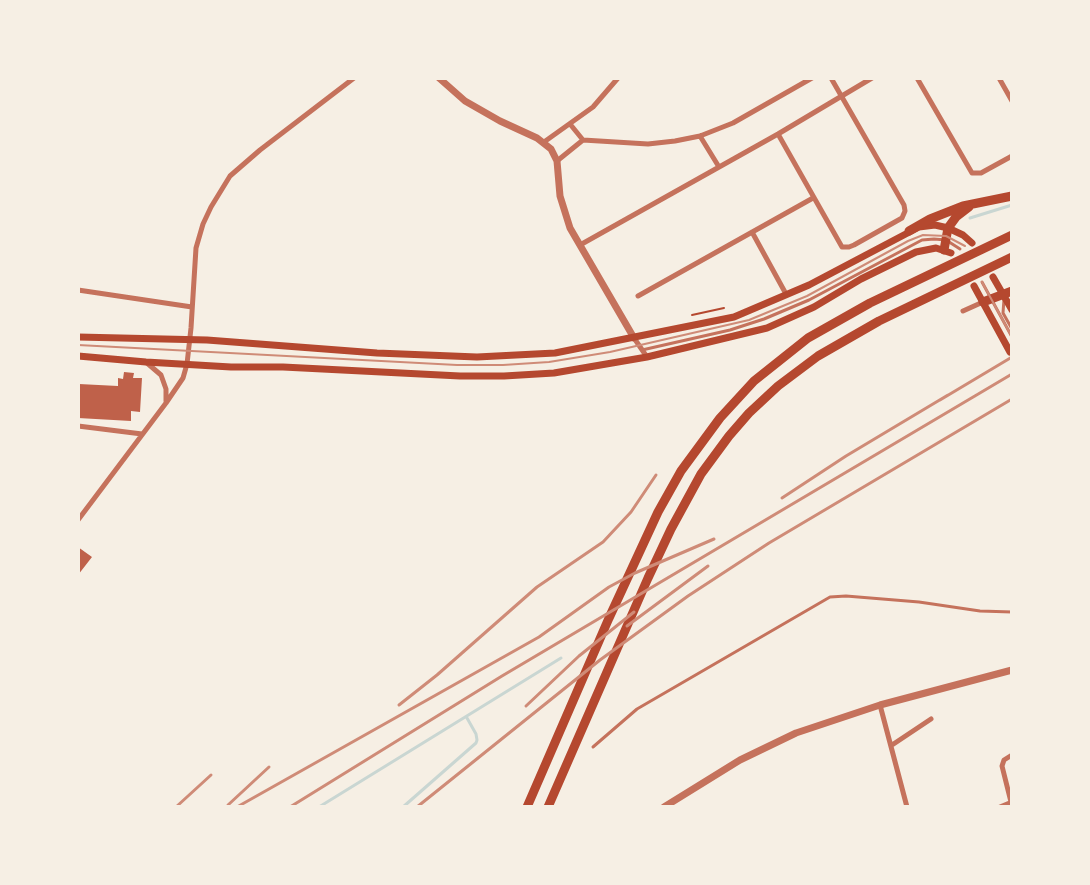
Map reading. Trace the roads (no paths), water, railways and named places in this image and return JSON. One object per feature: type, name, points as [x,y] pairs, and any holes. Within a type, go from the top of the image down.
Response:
[{"type":"highway","points":[[909,231],[951,210],[1012,196]]},
{"type":"highway","points":[[947,248],[948,228],[956,217],[975,203]]},
{"type":"highway","points":[[528,804],[643,543],[681,471],[705,436],[739,396],[793,349],[850,314],[1011,235]]},
{"type":"highway","points":[[548,807],[648,578],[693,488],[714,455],[744,418],[804,365],[848,337],[1012,257]]},
{"type":"highway","points":[[987,300],[1006,294]]},
{"type":"main road","points":[[78,337],[256,343],[477,357],[555,353],[730,318],[787,295],[909,231],[930,226],[948,228],[972,243]]},
{"type":"main road","points":[[78,356],[146,362],[481,377],[554,373],[767,328],[814,307],[909,254],[947,248]]},
{"type":"main road","points":[[993,277],[1006,294],[1012,310]]},
{"type":"main road","points":[[978,284],[1010,352]]},
{"type":"street","points":[[78,520],[181,381],[187,364],[200,231],[230,176],[354,78]]},
{"type":"street","points":[[439,78],[465,101],[544,142],[551,149],[557,161],[562,205],[570,228],[644,353]]},
{"type":"street","points":[[544,142],[593,107],[618,78]]},
{"type":"street","points":[[557,161],[583,140],[648,144],[700,136],[733,123],[812,78]]},
{"type":"street","points":[[778,134],[839,243],[846,248],[904,215],[904,205],[831,78]]},
{"type":"street","points":[[580,245],[872,78]]},
{"type":"street","points":[[917,78],[968,169],[974,174],[1012,156]]},
{"type":"street","points":[[999,78],[1009,88],[1012,101]]},
{"type":"street","points":[[570,124],[583,140]]},
{"type":"street","points":[[700,136],[719,167]]},
{"type":"street","points":[[638,296],[813,198]]},
{"type":"street","points":[[752,232],[787,295]]},
{"type":"street","points":[[78,290],[192,307]]},
{"type":"street","points":[[963,311],[987,300]]},
{"type":"street","points":[[146,362],[161,375],[166,389],[166,403]]},
{"type":"street","points":[[78,426],[143,434]]},
{"type":"street","points":[[664,807],[677,803],[740,760],[780,740],[840,717],[1012,670]]},
{"type":"street","points":[[880,705],[907,807]]},
{"type":"street","points":[[892,745],[931,719]]},
{"type":"street","points":[[1000,807],[1011,802],[1002,766],[1004,760],[1012,755]]},
{"type":"lane","points":[[644,353],[764,319],[809,300],[915,243],[928,239],[947,248],[960,249]]},
{"type":"lane","points":[[1006,294],[1003,313],[1012,329]]},
{"type":"lane","points":[[987,300],[1012,337]]},
{"type":"lane","points":[[644,353],[668,345]]},
{"type":"lane","points":[[593,747],[637,709],[830,597],[861,597],[1012,612]]},
{"type":"waterway","points":[[970,218],[1012,205]]},
{"type":"waterway","points":[[319,807],[561,658]]},
{"type":"waterway","points":[[403,807],[476,743],[476,734],[467,718]]},
{"type":"tram line","points":[[78,345],[457,365],[549,362],[610,352],[749,320],[807,296],[923,235],[946,236],[965,246]]},
{"type":"tram line","points":[[982,282],[1012,337]]},
{"type":"railway","points":[[940,400],[1012,357]]},
{"type":"railway","points":[[290,807],[502,676],[1012,374]]},
{"type":"railway","points":[[782,498],[948,395]]},
{"type":"railway","points":[[417,807],[600,660],[688,596],[769,543],[1012,399]]},
{"type":"railway","points":[[399,705],[537,587],[603,542],[631,512],[656,475]]},
{"type":"railway","points":[[237,807],[539,637],[609,587],[714,539]]},
{"type":"railway","points":[[627,626],[708,566]]},
{"type":"railway","points":[[526,706],[579,656],[634,612]]},
{"type":"railway","points":[[228,805],[269,767]]},
{"type":"railway","points":[[176,807],[211,775]]}]
